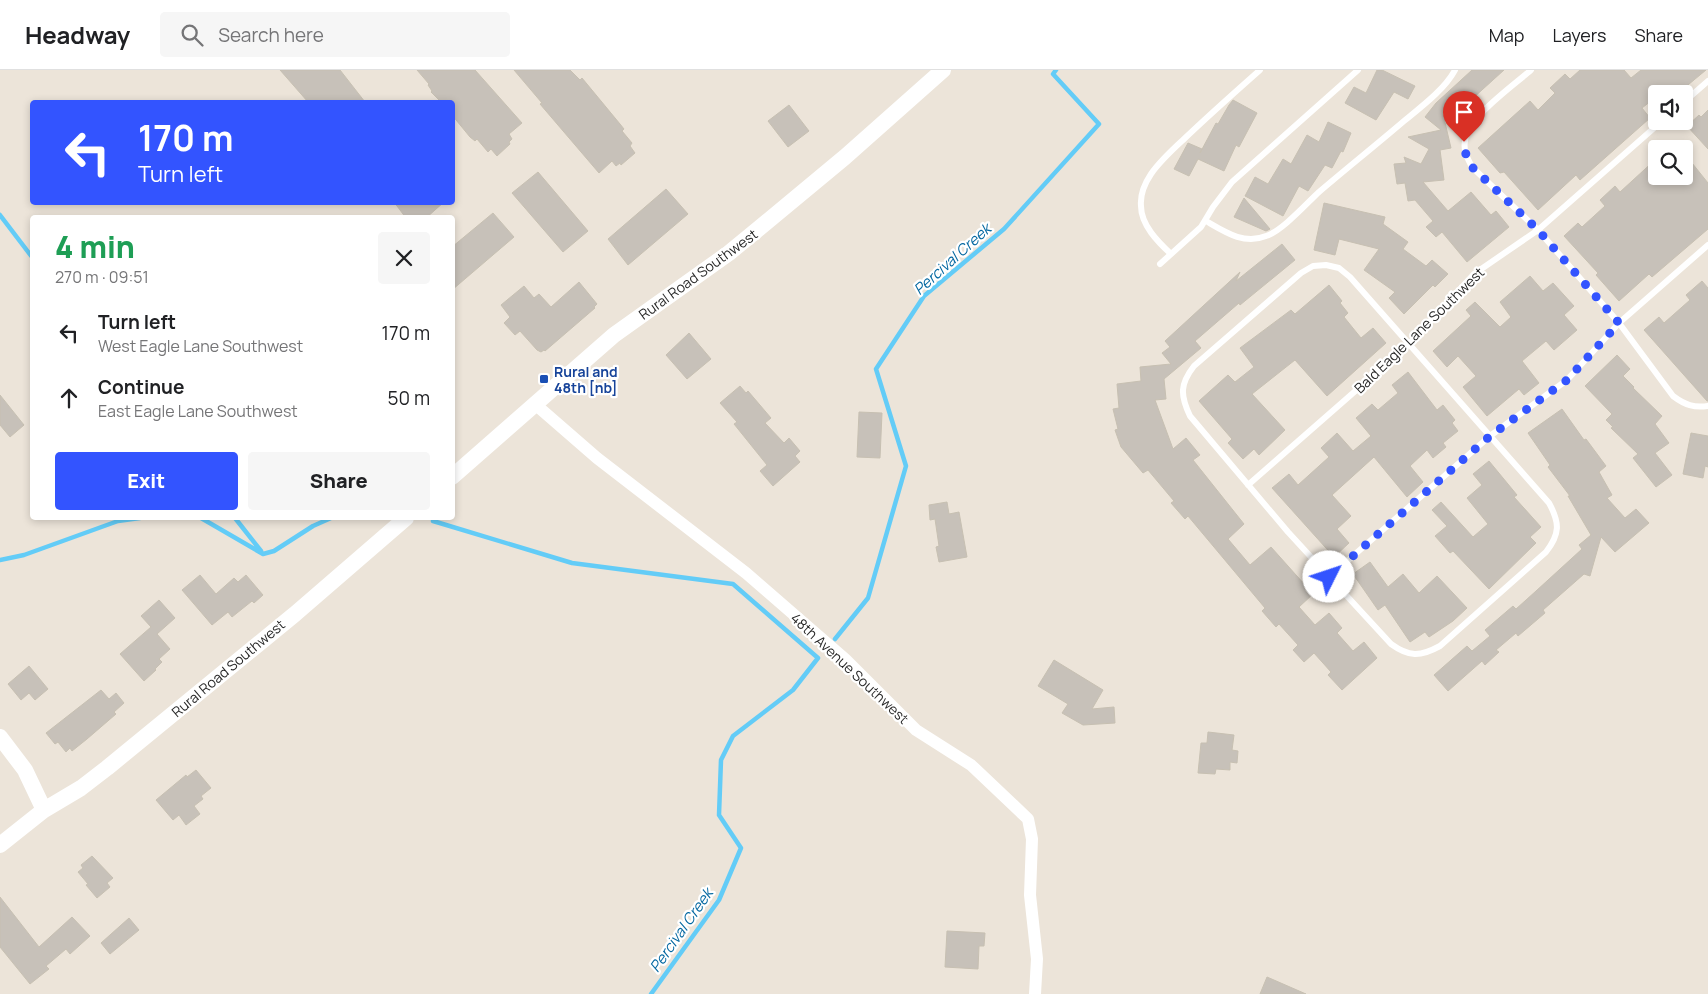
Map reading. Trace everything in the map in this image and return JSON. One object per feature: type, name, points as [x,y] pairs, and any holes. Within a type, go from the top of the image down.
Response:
[{"type":"street","name":"Rural Road Southwest","points":[[455,474],[614,335],[758,230],[845,157],[943,70]]},
{"type":"street","name":"48th Avenue Southwest","points":[[536,405],[598,458],[746,573],[845,659],[916,730],[971,766],[1028,819],[1032,839],[1030,895],[1037,959],[1035,994]]},
{"type":"street","name":"Rural Road Southwest","points":[[0,845],[44,810],[80,788],[107,768],[295,614],[404,520]]},
{"type":"street","points":[[0,737],[25,770],[44,810]]},
{"type":"lane","points":[[1171,254],[1153,236],[1144,220],[1140,207],[1142,192],[1150,174],[1162,159],[1260,70]]},
{"type":"lane","points":[[1160,264],[1206,221],[1213,207],[1232,182],[1358,70]]},
{"type":"lane","points":[[1206,221],[1236,237],[1253,239],[1268,236],[1422,107],[1444,85],[1455,70]]},
{"type":"lane","points":[[1531,70],[1476,118],[1468,129],[1464,142],[1466,155],[1472,167],[1538,230],[1619,323],[1673,396],[1684,404],[1697,407],[1708,406]]},
{"type":"lane","points":[[1693,94],[1708,81]]},
{"type":"lane","name":"Bald Eagle Lane Southwest","points":[[1248,485],[1409,344],[1474,274],[1538,230],[1652,130]]},
{"type":"lane","points":[[1329,577],[1490,436],[1567,380],[1619,323],[1708,245]]},
{"type":"lane","points":[[1326,265],[1339,268],[1350,277],[1409,344],[1549,504],[1556,515],[1558,528],[1554,542],[1546,552],[1440,646],[1428,653],[1415,655],[1402,652],[1391,644],[1288,532],[1190,416],[1184,403],[1182,390],[1186,377],[1194,366],[1301,273],[1313,266],[1326,265]]},
{"type":"building","points":[[280,70],[340,70],[363,100],[306,100]]},
{"type":"building","points":[[417,70],[475,70],[522,123],[509,134],[512,139],[509,142],[510,144],[497,156],[491,149],[488,152],[477,139],[475,141],[470,137],[455,119],[455,100],[439,100],[431,92],[429,84]]},
{"type":"building","points":[[514,70],[570,70],[580,80],[582,78],[624,129],[622,131],[632,143],[630,146],[635,153],[621,165],[620,163],[616,166],[612,161],[599,173],[540,104],[542,103]]},
{"type":"building","points":[[1377,70],[1382,70],[1415,86],[1408,99],[1394,92],[1376,120],[1345,103],[1354,87],[1366,93]]},
{"type":"building","points":[[1472,70],[1504,70],[1450,119],[1442,110],[1451,148],[1440,150],[1444,180],[1423,182],[1448,211],[1471,192],[1491,215],[1496,211],[1509,227],[1467,262],[1442,232],[1436,237],[1426,227],[1433,221],[1415,200],[1408,201],[1405,183],[1397,184],[1394,164],[1406,163],[1404,157],[1421,164],[1429,149],[1408,137],[1441,130],[1425,117],[1436,103]]},
{"type":"building","points":[[1580,70],[1624,70],[1631,78],[1641,70],[1706,70],[1688,85],[1648,85],[1648,103],[1642,108],[1648,116],[1648,120],[1580,180],[1576,175],[1538,210],[1504,172],[1500,173],[1478,148],[1530,101],[1538,110],[1555,93],[1550,88],[1565,74],[1570,79]]},
{"type":"building","points":[[1233,100],[1257,113],[1239,147],[1236,145],[1224,171],[1198,159],[1189,176],[1174,169],[1188,143],[1202,149],[1200,153],[1216,123],[1218,124]]},
{"type":"building","points":[[789,105],[809,131],[788,147],[768,121]]},
{"type":"building","points":[[1708,110],[1708,149],[1691,130],[1693,130],[1693,120],[1699,115],[1701,117]]},
{"type":"building","points":[[1328,122],[1351,133],[1343,152],[1341,151],[1332,168],[1325,165],[1308,191],[1299,186],[1283,216],[1245,196],[1255,177],[1268,184],[1283,159],[1291,164],[1307,135],[1319,142]]},
{"type":"building","points":[[1693,164],[1708,183],[1708,229],[1652,277],[1649,274],[1619,301],[1596,275],[1598,273],[1564,236],[1578,223],[1582,227],[1605,206],[1600,200],[1615,186],[1620,192],[1648,166],[1648,185],[1693,185]]},
{"type":"building","points":[[538,172],[588,231],[563,252],[512,193]]},
{"type":"building","points":[[666,189],[688,214],[628,265],[608,239]]},
{"type":"building","points":[[1244,198],[1270,229],[1266,231],[1234,217]]},
{"type":"building","points":[[1324,203],[1385,217],[1383,224],[1408,242],[1403,249],[1426,266],[1432,260],[1448,274],[1435,287],[1433,285],[1404,314],[1389,298],[1395,292],[1364,270],[1379,249],[1339,239],[1335,255],[1314,250]]},
{"type":"building","points":[[396,205],[441,205],[429,215],[404,215]]},
{"type":"building","points":[[493,213],[514,237],[455,287],[455,245]]},
{"type":"building","points":[[1282,244],[1295,260],[1240,305],[1239,303],[1195,341],[1201,348],[1164,379],[1166,399],[1155,400],[1173,449],[1186,438],[1200,455],[1193,460],[1244,524],[1228,539],[1250,565],[1271,547],[1313,594],[1299,607],[1315,625],[1329,613],[1342,628],[1337,633],[1353,651],[1364,642],[1377,658],[1342,690],[1328,675],[1331,672],[1314,653],[1304,662],[1293,650],[1298,645],[1279,624],[1276,627],[1262,611],[1265,608],[1188,516],[1185,519],[1171,503],[1174,501],[1148,470],[1143,473],[1121,447],[1115,430],[1118,429],[1113,409],[1119,408],[1117,384],[1141,381],[1140,367],[1171,364],[1162,353],[1170,347],[1165,341],[1240,272],[1236,281]]},
{"type":"building","points":[[1530,276],[1543,291],[1553,283],[1574,306],[1564,315],[1577,330],[1554,350],[1546,341],[1522,361],[1539,383],[1524,395],[1519,389],[1487,416],[1463,387],[1476,376],[1458,356],[1447,367],[1433,351],[1471,316],[1466,310],[1475,302],[1500,327],[1511,317],[1500,302]]},
{"type":"building","points":[[1702,281],[1708,288],[1708,401],[1644,330],[1659,317],[1664,323],[1690,300],[1686,295]]},
{"type":"building","points":[[579,282],[597,304],[595,308],[545,351],[537,350],[520,331],[515,335],[504,323],[510,317],[501,305],[524,286],[534,298],[539,294],[551,307]]},
{"type":"building","points":[[1329,285],[1342,301],[1340,303],[1348,313],[1344,317],[1361,338],[1373,328],[1386,343],[1327,396],[1295,360],[1252,394],[1285,430],[1259,455],[1254,449],[1243,459],[1228,443],[1232,439],[1199,401],[1228,375],[1235,382],[1254,367],[1240,348],[1291,310],[1295,314]]},
{"type":"building","points":[[689,333],[711,359],[687,379],[666,355]]},
{"type":"building","points":[[1617,355],[1630,369],[1623,376],[1662,416],[1655,424],[1669,443],[1655,453],[1672,475],[1656,487],[1633,458],[1638,454],[1611,428],[1613,427],[1606,420],[1612,414],[1585,386]]},
{"type":"building","points":[[1408,372],[1437,410],[1443,405],[1455,420],[1452,423],[1458,431],[1443,443],[1446,447],[1433,458],[1427,450],[1410,466],[1423,482],[1407,497],[1374,457],[1332,495],[1351,516],[1337,529],[1349,543],[1334,557],[1272,488],[1289,474],[1298,485],[1329,457],[1321,448],[1337,433],[1353,451],[1371,436],[1356,418],[1372,404],[1378,410],[1398,393],[1392,385]]},
{"type":"building","points":[[740,386],[746,393],[748,391],[771,418],[765,423],[784,443],[789,438],[800,451],[795,456],[800,462],[773,486],[760,471],[767,465],[734,424],[737,422],[720,403]]},
{"type":"building","points":[[0,395],[24,425],[10,437],[0,425]]},
{"type":"building","points":[[1562,409],[1584,440],[1586,439],[1606,466],[1599,472],[1612,495],[1607,498],[1625,518],[1636,509],[1649,523],[1615,552],[1601,537],[1590,576],[1584,574],[1543,610],[1545,613],[1518,636],[1516,633],[1496,650],[1499,652],[1485,665],[1482,661],[1448,691],[1434,675],[1467,646],[1472,651],[1490,636],[1485,630],[1513,606],[1516,609],[1582,549],[1579,545],[1591,535],[1568,496],[1570,496],[1548,467],[1550,465],[1528,433]]},
{"type":"building","points":[[859,412],[882,413],[880,458],[857,457]]},
{"type":"building","points":[[1691,433],[1708,436],[1708,467],[1705,466],[1703,478],[1683,474]]},
{"type":"building","points":[[1489,461],[1517,495],[1514,497],[1541,527],[1530,537],[1536,543],[1489,589],[1453,551],[1450,553],[1435,536],[1447,526],[1432,510],[1441,502],[1473,537],[1488,524],[1467,498],[1482,485],[1473,474]]},
{"type":"building","points":[[947,502],[949,514],[959,512],[967,557],[939,562],[936,547],[939,546],[935,519],[930,520],[929,505]]},
{"type":"building","points":[[1370,562],[1388,587],[1403,574],[1419,593],[1437,576],[1467,608],[1453,621],[1429,637],[1425,632],[1410,642],[1385,605],[1378,610],[1353,574]]},
{"type":"building","points":[[200,575],[216,594],[234,578],[238,582],[246,575],[263,595],[232,617],[228,612],[212,625],[182,590]]},
{"type":"building","points":[[159,600],[175,618],[157,634],[170,649],[159,659],[162,662],[156,670],[144,681],[120,654],[151,627],[141,616]]},
{"type":"building","points":[[1054,660],[1103,690],[1092,709],[1114,707],[1115,723],[1083,725],[1062,713],[1068,704],[1038,686]]},
{"type":"building","points":[[29,666],[48,689],[35,700],[29,693],[21,700],[8,684]]},
{"type":"building","points":[[101,690],[109,699],[116,693],[124,703],[114,712],[116,714],[87,739],[72,751],[70,748],[66,752],[58,742],[55,744],[46,733]]},
{"type":"building","points":[[1208,732],[1234,735],[1232,750],[1238,751],[1237,763],[1230,762],[1230,770],[1216,769],[1215,774],[1198,773],[1201,743],[1207,743]]},
{"type":"building","points":[[196,770],[211,788],[201,796],[203,799],[194,806],[200,814],[186,825],[179,815],[173,820],[156,800],[186,775],[187,777]]},
{"type":"building","points":[[92,856],[113,878],[107,883],[110,887],[97,898],[78,872],[83,868],[81,865]]},
{"type":"building","points":[[0,897],[39,947],[72,917],[90,936],[70,954],[66,949],[46,966],[49,969],[30,984],[0,947]]},
{"type":"building","points":[[129,918],[139,930],[110,954],[101,943]]},
{"type":"building","points":[[947,931],[985,933],[984,946],[979,946],[978,969],[945,967]]},
{"type":"building","points":[[1267,977],[1306,994],[1260,994]]},
{"type":"waterway","name":"Percival Creek","points":[[835,639],[868,598],[906,466],[876,369],[924,296],[1004,229],[1099,124],[1053,74],[1056,70]]},
{"type":"waterway","points":[[0,215],[30,254]]},
{"type":"waterway","points":[[0,560],[24,555],[125,520]]},
{"type":"waterway","points":[[204,520],[263,554],[274,551],[313,526],[326,520]]},
{"type":"waterway","points":[[237,520],[261,551]]},
{"type":"waterway","points":[[433,521],[572,563],[733,584],[818,658],[793,690],[733,736],[721,760],[719,815],[741,848],[719,900],[651,994]]},
{"type":"place","name":"Rural and 48th [nb]","points":[[544,379]]},
{"type":"route","points":[[1329,577],[1490,436],[1567,380],[1619,323],[1538,230],[1472,167],[1466,155],[1464,142]]}]
